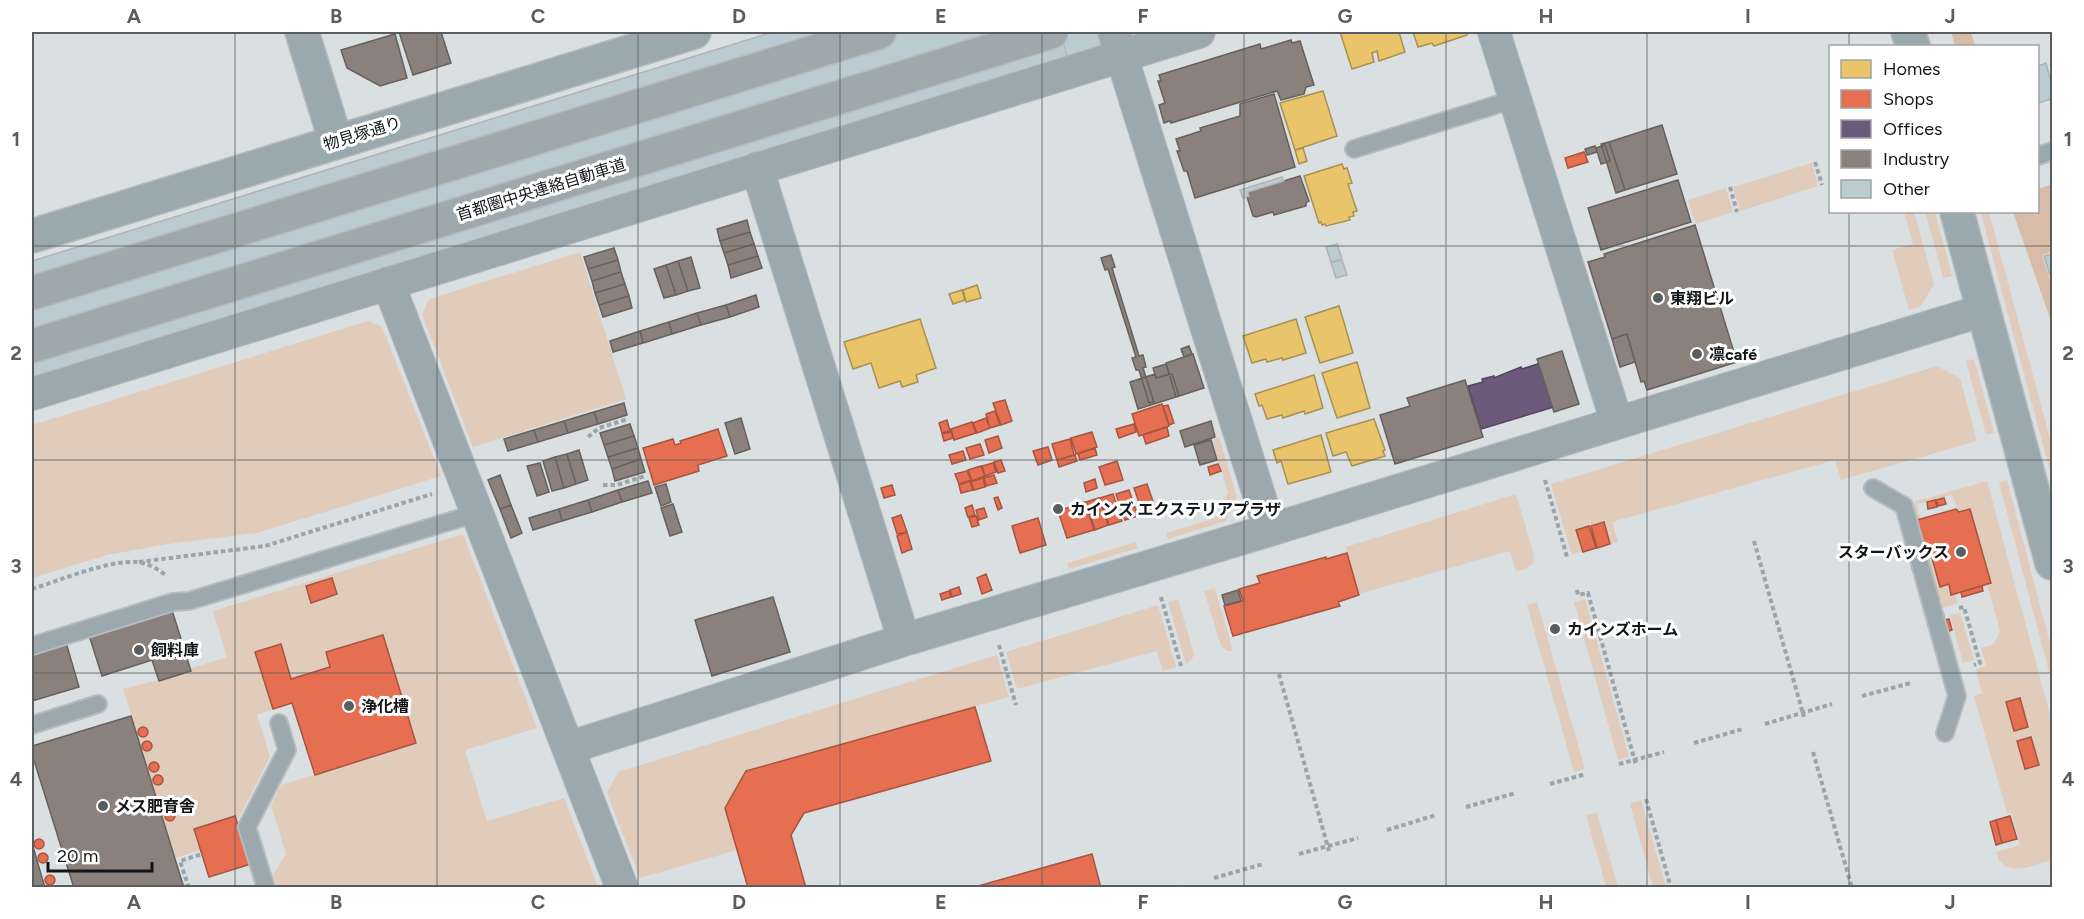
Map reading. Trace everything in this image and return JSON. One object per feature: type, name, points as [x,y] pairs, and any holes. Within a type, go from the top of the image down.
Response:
[{"type":"highway","points":[[32,293],[879,32]]},
{"type":"highway","name":"首都圏中央連絡自動車道","points":[[32,346],[1052,32]]},
{"type":"street","points":[[302,32],[336,142]]},
{"type":"street","name":"物見塚通り","points":[[32,236],[694,32]]},
{"type":"street","points":[[32,394],[757,168],[1118,44],[1199,32]]},
{"type":"street","points":[[1494,32],[1617,423]]},
{"type":"street","points":[[1118,44],[1270,530]]},
{"type":"street","points":[[757,168],[904,640]]},
{"type":"street","points":[[1957,213],[2052,563]]},
{"type":"street","points":[[388,283],[622,888]]},
{"type":"street","points":[[568,748],[904,640],[1984,310]]},
{"type":"lane","points":[[1354,149],[1515,99]]},
{"type":"lane","points":[[1873,488],[1904,506],[1957,696],[1945,733]]},
{"type":"lane","points":[[32,646],[173,602],[189,601],[477,513]]},
{"type":"lane","points":[[32,725],[98,704]]},
{"type":"lane","points":[[266,888],[247,827],[287,750],[279,723]]},
{"type":"path","points":[[1815,162],[1822,185]]},
{"type":"path","points":[[1730,187],[1737,212]]},
{"type":"path","points":[[588,437],[599,428],[628,419]]},
{"type":"path","points":[[603,485],[617,485],[645,476]]},
{"type":"path","points":[[1544,476],[1567,557]]},
{"type":"path","points":[[32,589],[111,564],[265,546],[432,494]]},
{"type":"path","points":[[1754,541],[1803,715]]},
{"type":"path","points":[[139,562],[157,569],[173,580],[189,601]]},
{"type":"path","points":[[1577,590],[1578,595],[1588,593],[1635,762]]},
{"type":"path","points":[[1163,603],[1181,666]]},
{"type":"path","points":[[1959,608],[1964,607],[1973,636]]},
{"type":"path","points":[[999,644],[1016,705]]},
{"type":"path","points":[[1279,674],[1328,849]]},
{"type":"path","points":[[1862,696],[1911,683]]},
{"type":"path","points":[[1764,724],[1803,715],[1832,704]]},
{"type":"path","points":[[1694,743],[1743,729]]},
{"type":"path","points":[[1619,764],[1635,762],[1664,752]]},
{"type":"path","points":[[1813,752],[1852,888]]},
{"type":"path","points":[[1550,784],[1586,774]]},
{"type":"path","points":[[1466,807],[1515,793]]},
{"type":"path","points":[[1646,799],[1671,888]]},
{"type":"path","points":[[1387,830],[1436,816]]},
{"type":"path","points":[[1299,854],[1328,849],[1358,838]]},
{"type":"path","points":[[189,888],[180,861],[202,854]]},
{"type":"path","points":[[1214,878],[1263,864]]},
{"type":"shaded area","points":[[1951,32],[1971,32],[1975,45],[1955,45]]},
{"type":"shaded area","points":[[1812,163],[1818,186],[1740,211],[1733,187]]},
{"type":"shaded area","points":[[2052,184],[2052,252],[2042,255],[2052,287],[2052,324],[2013,213],[2039,213],[2039,189]]},
{"type":"shaded area","points":[[1726,188],[1733,212],[1696,224],[1688,200]]},
{"type":"shaded area","points":[[1904,213],[1914,213],[1934,284],[1921,306],[1909,310],[1892,250],[1913,244]]},
{"type":"shaded area","points":[[1935,213],[1952,276],[1943,278],[1926,214]]},
{"type":"shaded area","points":[[1989,213],[2052,446],[2052,478],[1981,214]]},
{"type":"shaded area","points":[[580,252],[626,399],[473,447],[422,314],[429,299]]},
{"type":"shaded area","points":[[368,321],[382,327],[441,476],[257,533],[168,544],[107,555],[32,578],[32,425]]},
{"type":"shaded area","points":[[1974,359],[1994,433],[1986,435],[1966,361]]},
{"type":"shaded area","points":[[1937,366],[1960,378],[1977,441],[1841,480],[1835,460],[1612,522],[1618,542],[1572,555],[1551,484]]},
{"type":"shaded area","points":[[1219,437],[1237,497],[1226,521],[1168,539],[1166,533],[1215,518],[1228,492],[1212,440]]},
{"type":"shaded area","points":[[2007,480],[2052,651],[2052,683],[1999,482]]},
{"type":"shaded area","points":[[1987,481],[2052,722],[2052,860],[2020,868],[2005,866],[1996,852],[2020,845],[2011,813],[2007,813],[1974,696],[1982,693],[1976,669],[1986,666],[1981,648],[1994,644],[2000,631],[1986,581],[1952,495],[1917,504],[1921,519],[1915,521],[1911,506],[1916,501]]},
{"type":"shaded area","points":[[1516,494],[1534,555],[1533,563],[1526,569],[1516,571],[1510,551],[1359,594],[1346,547]]},
{"type":"shaded area","points":[[463,534],[537,728],[465,750],[487,821],[564,798],[598,887],[277,887],[273,875],[286,854],[271,805],[281,785],[416,743],[382,635],[326,652],[330,667],[291,679],[281,645],[255,652],[273,709],[257,715],[270,757],[235,825],[201,850],[175,858],[123,689],[187,673],[186,670],[227,657],[213,611]]},
{"type":"shaded area","points":[[1136,542],[1138,548],[1069,569],[1067,563]]},
{"type":"shaded area","points":[[1932,550],[1942,586],[1952,583],[1958,603],[1940,609],[1924,553]]},
{"type":"shaded area","points":[[1215,588],[1233,651],[1227,651],[1221,646],[1204,591]]},
{"type":"shaded area","points":[[1178,599],[1194,654],[1186,664],[1168,602]]},
{"type":"shaded area","points":[[1585,599],[1629,757],[1618,760],[1574,602]]},
{"type":"shaded area","points":[[1537,602],[1585,769],[1574,772],[1527,605]]},
{"type":"shaded area","points":[[1158,605],[1176,667],[1163,671],[1157,651],[1017,689],[1006,652]]},
{"type":"shaded area","points":[[1960,613],[1974,660],[1963,663],[1950,615]]},
{"type":"shaded area","points":[[997,655],[1009,697],[746,771],[737,850],[640,878],[607,793],[618,772]]},
{"type":"shaded area","points":[[1641,800],[1666,887],[1653,887],[1630,804]]},
{"type":"shaded area","points":[[1597,813],[1618,887],[1606,887],[1586,815]]},
{"type":"building: Homes","points":[[1340,32],[1399,32],[1405,52],[1379,61],[1377,51],[1372,53],[1374,62],[1352,69]]},
{"type":"building: Homes","points":[[1413,32],[1466,32],[1467,35],[1434,46],[1432,43],[1418,47]]},
{"type":"building: Homes","points":[[1323,91],[1337,136],[1295,150],[1280,103]]},
{"type":"building: Homes","points":[[1303,148],[1307,161],[1299,164],[1295,150]]},
{"type":"building: Homes","points":[[1342,164],[1344,169],[1347,168],[1352,183],[1348,184],[1357,211],[1353,212],[1354,216],[1349,217],[1350,220],[1322,225],[1321,222],[1319,223],[1304,176]]},
{"type":"building: Homes","points":[[977,285],[981,298],[966,302],[963,290]]},
{"type":"building: Homes","points":[[962,290],[965,300],[953,304],[949,294]]},
{"type":"building: Homes","points":[[1339,306],[1353,353],[1320,363],[1305,317]]},
{"type":"building: Homes","points":[[920,319],[936,368],[916,375],[918,382],[902,387],[900,381],[879,388],[871,363],[853,369],[844,342]]},
{"type":"building: Homes","points":[[1296,319],[1306,353],[1283,360],[1282,358],[1267,362],[1266,359],[1252,363],[1243,336]]},
{"type":"building: Homes","points":[[1357,362],[1370,408],[1337,418],[1322,373]]},
{"type":"building: Homes","points":[[1314,375],[1323,408],[1305,414],[1304,411],[1283,418],[1282,415],[1267,419],[1255,394]]},
{"type":"building: Homes","points":[[1374,419],[1385,456],[1352,466],[1346,452],[1333,456],[1326,433]]},
{"type":"building: Homes","points":[[1321,435],[1331,472],[1288,484],[1281,461],[1277,463],[1273,450]]},
{"type":"building: Shops","points":[[1584,152],[1588,162],[1568,168],[1565,158]]},
{"type":"building: Shops","points":[[1005,400],[1012,421],[1001,425],[993,403]]},
{"type":"building: Shops","points":[[1162,404],[1169,426],[1139,436],[1132,414]]},
{"type":"building: Shops","points":[[1168,405],[1174,423],[1169,425],[1163,406]]},
{"type":"building: Shops","points":[[995,411],[1000,425],[990,428],[986,414]]},
{"type":"building: Shops","points":[[986,418],[990,428],[977,433],[973,423]]},
{"type":"building: Shops","points":[[947,420],[950,431],[942,433],[939,423]]},
{"type":"building: Shops","points":[[972,422],[976,433],[954,440],[951,429]]},
{"type":"building: Shops","points":[[1134,424],[1136,432],[1119,438],[1116,429]]},
{"type":"building: Shops","points":[[1167,427],[1169,436],[1146,444],[1143,435]]},
{"type":"building: Shops","points":[[718,429],[727,456],[698,465],[699,471],[654,485],[643,448],[673,439],[675,445],[681,443],[680,441]]},
{"type":"building: Shops","points":[[951,432],[953,438],[944,441],[942,434]]},
{"type":"building: Shops","points":[[1092,432],[1097,447],[1076,454],[1071,438]]},
{"type":"building: Shops","points":[[998,436],[1002,448],[989,453],[985,440]]},
{"type":"building: Shops","points":[[1070,439],[1074,455],[1057,460],[1052,444]]},
{"type":"building: Shops","points":[[980,444],[984,455],[970,459],[966,448]]},
{"type":"building: Shops","points":[[1048,447],[1052,460],[1038,465],[1033,451]]},
{"type":"building: Shops","points":[[1095,448],[1097,455],[1080,460],[1078,454]]},
{"type":"building: Shops","points":[[963,451],[966,460],[952,464],[949,455]]},
{"type":"building: Shops","points":[[1075,455],[1077,461],[1059,467],[1057,460]]},
{"type":"building: Shops","points":[[1001,460],[1005,471],[998,473],[994,462]]},
{"type":"building: Shops","points":[[1117,461],[1123,480],[1105,485],[1099,467]]},
{"type":"building: Shops","points":[[993,463],[996,472],[985,476],[982,466]]},
{"type":"building: Shops","points":[[1218,464],[1221,471],[1210,475],[1208,467]]},
{"type":"building: Shops","points":[[981,466],[985,476],[972,481],[968,470]]},
{"type":"building: Shops","points":[[967,471],[971,480],[959,484],[955,474]]},
{"type":"building: Shops","points":[[994,475],[997,483],[986,486],[984,478]]},
{"type":"building: Shops","points":[[983,478],[985,487],[974,490],[971,482]]},
{"type":"building: Shops","points":[[1095,479],[1097,488],[1086,492],[1084,483]]},
{"type":"building: Shops","points":[[970,481],[973,490],[961,493],[959,485]]},
{"type":"building: Shops","points":[[1147,484],[1156,510],[1143,514],[1134,488]]},
{"type":"building: Shops","points":[[892,485],[895,495],[884,498],[881,488]]},
{"type":"building: Shops","points":[[1129,490],[1138,516],[1125,520],[1116,494]]},
{"type":"building: Shops","points":[[1113,494],[1122,521],[1109,525],[1100,498]]},
{"type":"building: Shops","points":[[998,497],[1002,508],[998,510],[994,498]]},
{"type":"building: Shops","points":[[1099,498],[1108,525],[1095,530],[1086,502]]},
{"type":"building: Shops","points":[[1944,498],[1946,504],[1938,506],[1936,500]]},
{"type":"building: Shops","points":[[1935,500],[1937,507],[1928,509],[1927,502]]},
{"type":"building: Shops","points":[[1085,502],[1094,530],[1067,538],[1058,511]]},
{"type":"building: Shops","points":[[972,505],[975,515],[968,517],[965,508]]},
{"type":"building: Shops","points":[[984,508],[987,517],[979,520],[976,510]]},
{"type":"building: Shops","points":[[1956,509],[1959,512],[1970,509],[1991,583],[1951,595],[1949,584],[1940,587],[1930,551],[1922,553],[1913,521]]},
{"type":"building: Shops","points":[[901,515],[907,532],[897,534],[892,518]]},
{"type":"building: Shops","points":[[976,516],[979,525],[972,527],[969,518]]},
{"type":"building: Shops","points":[[1038,518],[1046,545],[1020,553],[1012,526]]},
{"type":"building: Shops","points":[[1604,522],[1610,544],[1597,548],[1591,526]]},
{"type":"building: Shops","points":[[1589,526],[1596,548],[1583,552],[1576,530]]},
{"type":"building: Shops","points":[[907,532],[912,549],[902,553],[897,536]]},
{"type":"building: Shops","points":[[1347,553],[1359,595],[1338,602],[1340,606],[1233,636],[1224,606],[1243,601],[1239,589],[1260,583],[1257,576]]},
{"type":"building: Shops","points":[[986,574],[992,590],[982,594],[977,578]]},
{"type":"building: Shops","points":[[332,578],[337,594],[311,603],[306,586]]},
{"type":"building: Shops","points":[[1982,586],[1983,591],[1962,597],[1961,592]]},
{"type":"building: Shops","points":[[959,587],[961,594],[952,597],[950,590]]},
{"type":"building: Shops","points":[[949,591],[951,597],[942,600],[940,594]]},
{"type":"building: Shops","points":[[1949,619],[1952,630],[1941,634],[1938,622]]},
{"type":"building: Shops","name":"浄化槽","points":[[383,635],[416,743],[315,775],[292,703],[273,709],[255,652],[281,644],[291,679],[330,667],[326,652]]},
{"type":"building: Shops","points":[[2020,698],[2028,727],[2014,731],[2006,702]]},
{"type":"building: Shops","points":[[975,707],[991,761],[804,813],[791,835],[806,888],[748,888],[725,808],[746,771]]},
{"type":"building: Shops","points":[[143,727],[148,732],[143,737],[138,732]]},
{"type":"building: Shops","points":[[2031,737],[2039,765],[2025,769],[2017,741]]},
{"type":"building: Shops","points":[[147,741],[152,746],[147,751],[142,746]]},
{"type":"building: Shops","points":[[154,762],[159,767],[154,772],[149,767]]},
{"type":"building: Shops","points":[[158,775],[163,780],[158,785],[153,780]]},
{"type":"building: Shops","points":[[166,798],[171,803],[166,808],[161,803]]},
{"type":"building: Shops","points":[[170,811],[175,816],[170,821],[165,816]]},
{"type":"building: Shops","points":[[235,816],[251,864],[209,877],[194,829]]},
{"type":"building: Shops","points":[[2010,816],[2017,839],[2002,843],[1996,820]]},
{"type":"building: Shops","points":[[1996,820],[2002,843],[1996,845],[1990,822]]},
{"type":"building: Shops","points":[[39,839],[44,844],[39,849],[34,844]]},
{"type":"building: Shops","points":[[43,853],[48,858],[43,863],[38,858]]},
{"type":"building: Shops","points":[[1092,854],[1101,888],[971,888]]},
{"type":"building: Shops","points":[[50,875],[55,880],[50,885],[45,880]]},
{"type":"building: Offices","points":[[1541,363],[1554,407],[1481,429],[1468,386],[1483,382],[1482,379],[1494,376],[1494,378],[1521,367],[1522,369]]},
{"type":"building: Industry","points":[[399,32],[441,32],[451,63],[413,75]]},
{"type":"building: Industry","points":[[395,34],[407,78],[380,86],[347,68],[341,50]]},
{"type":"building: Industry","points":[[1291,40],[1292,43],[1300,41],[1314,85],[1306,87],[1304,94],[1281,100],[1277,91],[1171,123],[1170,121],[1164,123],[1159,105],[1165,103],[1158,81],[1161,81],[1159,75],[1260,44],[1261,49]]},
{"type":"building: Industry","points":[[1274,94],[1295,167],[1195,198],[1187,171],[1184,171],[1177,151],[1180,151],[1176,139],[1201,131],[1200,128],[1240,116],[1240,104]]},
{"type":"building: Industry","points":[[1662,125],[1677,174],[1625,190],[1609,142]]},
{"type":"building: Industry","points":[[1609,142],[1625,190],[1616,193],[1601,144]]},
{"type":"building: Industry","points":[[1605,145],[1610,161],[1601,164],[1596,148]]},
{"type":"building: Industry","points":[[1595,146],[1597,152],[1587,155],[1585,149]]},
{"type":"building: Industry","points":[[1300,176],[1309,201],[1306,206],[1274,215],[1273,212],[1253,216],[1247,197],[1248,192]]},
{"type":"building: Industry","points":[[1678,180],[1691,222],[1601,250],[1588,208]]},
{"type":"building: Industry","points":[[747,220],[750,232],[720,241],[717,229]]},
{"type":"building: Industry","name":"東翔ビル","points":[[1695,225],[1737,362],[1647,390],[1644,381],[1641,382],[1627,334],[1612,339],[1588,262],[1605,257],[1604,254]]},
{"type":"building: Industry","points":[[750,232],[754,244],[724,253],[720,241]]},
{"type":"building: Industry","points":[[754,244],[758,256],[728,265],[724,253]]},
{"type":"building: Industry","points":[[614,248],[618,260],[588,269],[584,257]]},
{"type":"building: Industry","points":[[1111,255],[1115,267],[1112,268],[1139,356],[1143,355],[1146,367],[1143,368],[1154,402],[1149,403],[1139,370],[1136,370],[1132,358],[1136,357],[1108,269],[1105,270],[1101,258]]},
{"type":"building: Industry","points":[[758,256],[762,268],[731,278],[728,265]]},
{"type":"building: Industry","points":[[691,257],[700,288],[688,291],[678,261]]},
{"type":"building: Industry","points":[[618,260],[621,272],[592,281],[588,269]]},
{"type":"building: Industry","points":[[678,261],[688,291],[676,295],[666,265]]},
{"type":"building: Industry","points":[[666,265],[676,295],[664,298],[654,269]]},
{"type":"building: Industry","points":[[621,272],[625,284],[595,293],[592,281]]},
{"type":"building: Industry","points":[[625,284],[629,296],[599,305],[595,293]]},
{"type":"building: Industry","points":[[756,295],[759,307],[730,317],[726,305]]},
{"type":"building: Industry","points":[[629,296],[632,308],[603,317],[599,305]]},
{"type":"building: Industry","points":[[726,305],[730,317],[701,325],[697,313]]},
{"type":"building: Industry","points":[[697,313],[701,325],[672,334],[669,322]]},
{"type":"building: Industry","points":[[669,322],[672,334],[643,343],[640,331]]},
{"type":"building: Industry","points":[[640,331],[643,343],[613,352],[610,341]]},
{"type":"building: Industry","points":[[1627,334],[1635,362],[1620,367],[1612,339]]},
{"type":"building: Industry","points":[[1189,346],[1192,354],[1184,357],[1181,349]]},
{"type":"building: Industry","points":[[1562,351],[1579,404],[1554,412],[1537,359]]},
{"type":"building: Industry","points":[[1193,354],[1204,388],[1176,397],[1166,363]]},
{"type":"building: Industry","points":[[1166,364],[1169,374],[1156,378],[1153,368]]},
{"type":"building: Industry","points":[[1155,374],[1156,378],[1172,374],[1179,396],[1138,409],[1130,382]]},
{"type":"building: Industry","points":[[1465,380],[1483,437],[1395,464],[1380,415],[1410,406],[1407,398]]},
{"type":"building: Industry","points":[[624,403],[627,415],[598,424],[594,412]]},
{"type":"building: Industry","points":[[594,412],[598,424],[568,433],[564,421]]},
{"type":"building: Industry","points":[[741,418],[750,449],[735,454],[725,423]]},
{"type":"building: Industry","points":[[564,421],[568,433],[538,442],[534,430]]},
{"type":"building: Industry","points":[[1211,421],[1215,437],[1185,447],[1180,431]]},
{"type":"building: Industry","points":[[630,424],[634,436],[604,445],[600,433]]},
{"type":"building: Industry","points":[[534,430],[538,442],[508,451],[504,439]]},
{"type":"building: Industry","points":[[634,436],[638,448],[608,457],[604,445]]},
{"type":"building: Industry","points":[[1211,440],[1217,460],[1200,465],[1194,445]]},
{"type":"building: Industry","points":[[638,448],[641,459],[612,469],[608,457]]},
{"type":"building: Industry","points":[[579,450],[588,480],[576,484],[567,454]]},
{"type":"building: Industry","points":[[567,454],[576,484],[564,488],[555,457]]},
{"type":"building: Industry","points":[[555,457],[564,488],[552,491],[543,461]]},
{"type":"building: Industry","points":[[641,459],[645,472],[615,481],[612,469]]},
{"type":"building: Industry","points":[[540,463],[549,492],[537,496],[527,466]]},
{"type":"building: Industry","points":[[500,475],[511,505],[500,509],[488,480]]},
{"type":"building: Industry","points":[[648,481],[652,493],[622,502],[618,490]]},
{"type":"building: Industry","points":[[666,484],[671,502],[661,506],[655,487]]},
{"type":"building: Industry","points":[[618,490],[622,502],[592,512],[588,500]]},
{"type":"building: Industry","points":[[588,500],[592,512],[562,521],[559,509]]},
{"type":"building: Industry","points":[[673,504],[682,532],[670,536],[661,508]]},
{"type":"building: Industry","points":[[511,505],[522,533],[511,538],[500,509]]},
{"type":"building: Industry","points":[[559,509],[562,521],[533,530],[529,518]]},
{"type":"building: Industry","points":[[1238,590],[1241,601],[1225,605],[1222,595]]},
{"type":"building: Industry","points":[[773,597],[790,652],[712,676],[695,620]]},
{"type":"building: Industry","name":"飼料庫","points":[[171,607],[191,671],[159,681],[152,660],[102,676],[88,632]]},
{"type":"building: Industry","points":[[65,639],[79,687],[32,701],[32,650]]},
{"type":"building: Industry","name":"メス肥育舎","points":[[131,716],[184,888],[74,888],[32,754],[32,746]]},
{"type":"building: Industry","points":[[32,843],[45,888],[32,888]]},
{"type":"building: Other","points":[[773,32],[1060,32],[1068,59],[32,380],[32,261]]},
{"type":"building: Other","points":[[1060,32],[1156,32],[1068,59]]},
{"type":"building: Other","points":[[2046,63],[2052,86],[2052,99],[2039,103],[2039,66]]},
{"type":"building: Other","points":[[1282,177],[1284,181],[1248,192],[1249,196],[1243,198],[1240,190]]},
{"type":"building: Other","points":[[1337,244],[1342,259],[1331,262],[1326,247]]},
{"type":"building: Other","points":[[2052,254],[2052,282],[2044,256]]},
{"type":"building: Other","points":[[1342,260],[1347,275],[1336,278],[1331,263]]},
{"type":"place","name":"東翔ビル","points":[[1658,298]]},
{"type":"place","name":"凛café","points":[[1697,354]]},
{"type":"place","name":"カインズ エクステリアプラザ","points":[[1058,509]]},
{"type":"place","name":"スターバックス","points":[[1961,552]]},
{"type":"place","name":"カインズホーム","points":[[1555,629]]},
{"type":"place","name":"飼料庫","points":[[139,650]]},
{"type":"place","name":"浄化槽","points":[[349,706]]},
{"type":"place","name":"メス肥育舎","points":[[103,806]]}]
